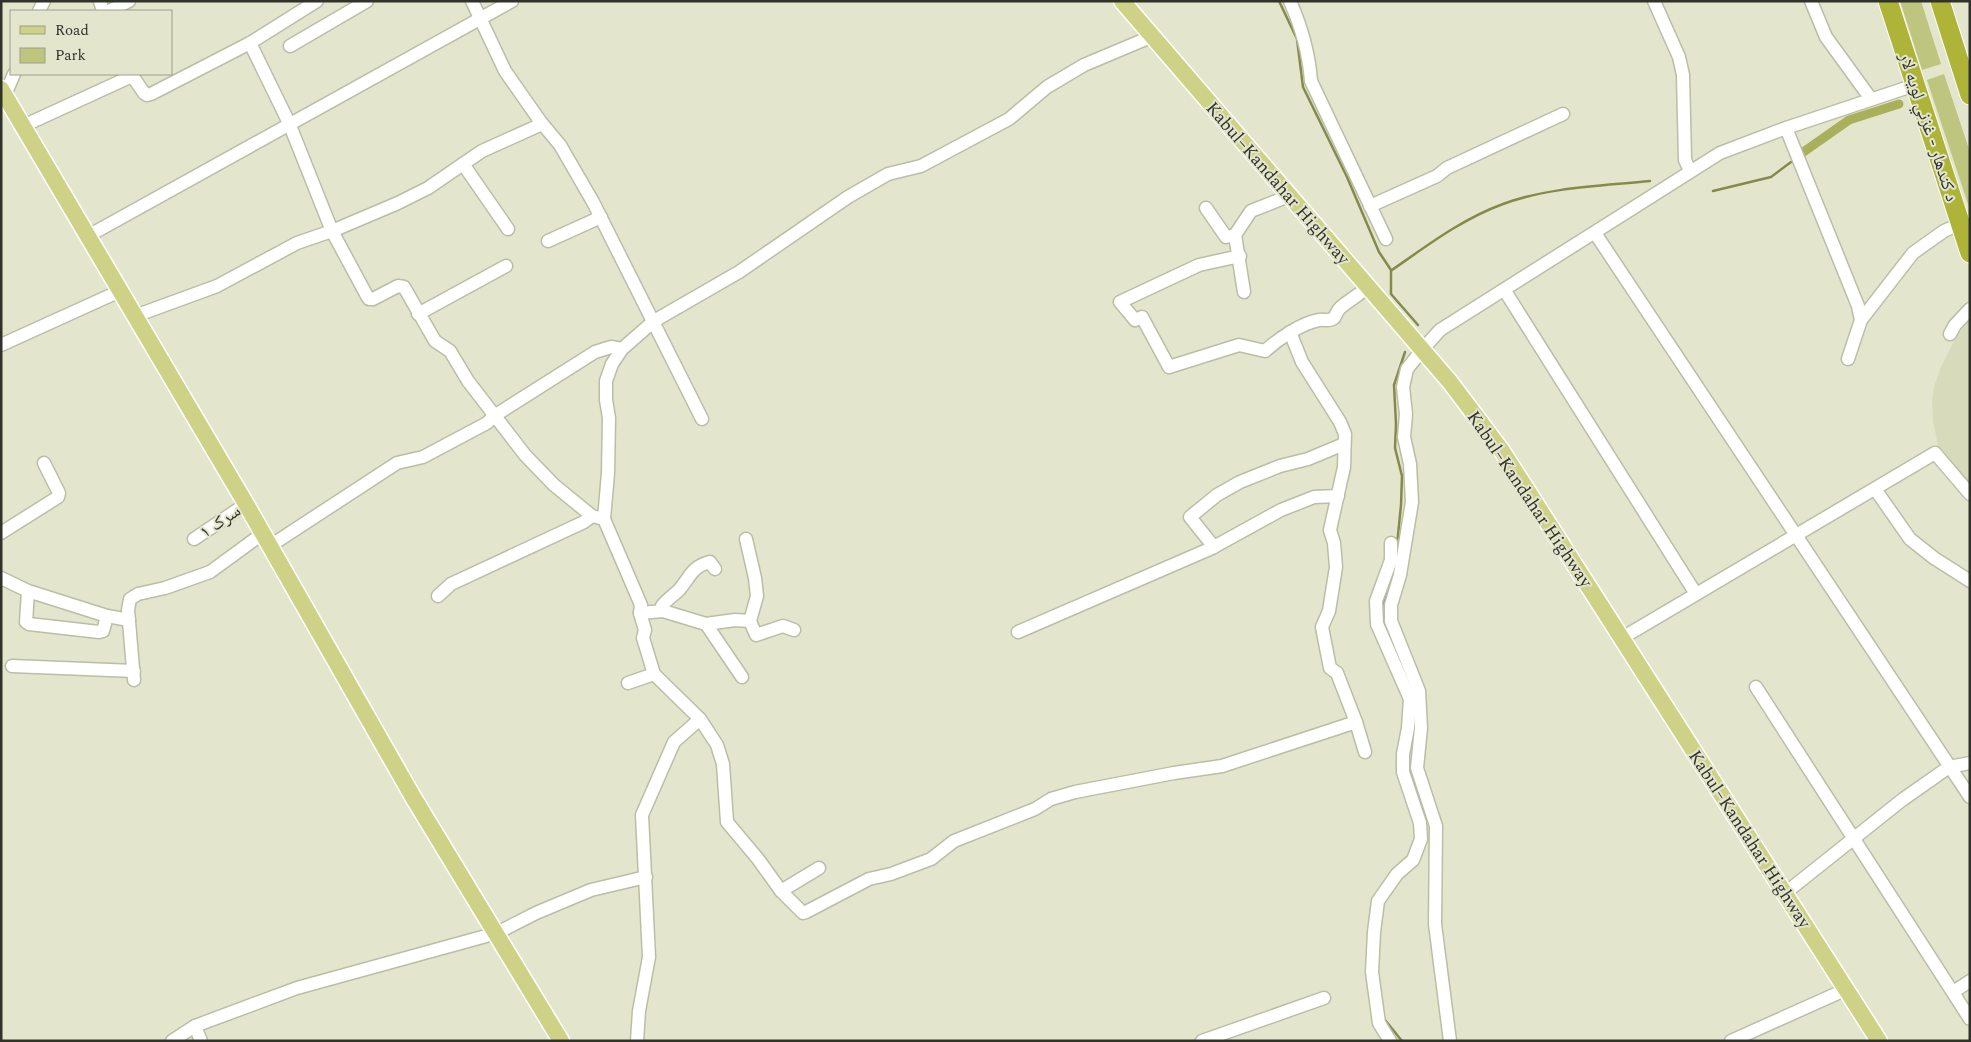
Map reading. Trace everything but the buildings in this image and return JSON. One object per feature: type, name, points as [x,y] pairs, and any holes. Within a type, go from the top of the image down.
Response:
[{"type":"highway","name":"د کندهار - غزني لويه لار","points":[[1888,1],[1970,253]]},
{"type":"highway","points":[[1940,1],[1970,95]]},
{"type":"main road","name":"Kabul–Kandahar Highway","points":[[1122,1],[1218,115],[1450,382],[1502,451],[1879,1041]]},
{"type":"main road","points":[[2,96],[23,126],[246,504],[413,797],[561,1041]]},
{"type":"street","points":[[111,10],[129,1]]},
{"type":"street","points":[[23,126],[132,75],[147,95],[250,43],[317,1]]},
{"type":"street","points":[[290,46],[367,1]]},
{"type":"street","points":[[472,1],[505,71],[542,124],[560,146],[601,217],[702,419]]},
{"type":"street","points":[[88,236],[512,1]]},
{"type":"street","points":[[1290,1],[1309,63],[1311,81],[1386,240]]},
{"type":"street","points":[[1654,1],[1679,57],[1683,75],[1685,160],[1690,171]]},
{"type":"street","points":[[1811,1],[1826,37],[1870,99]]},
{"type":"street","points":[[598,517],[608,474],[609,418],[606,400],[606,381],[612,364],[622,349],[654,321],[739,272],[848,197],[888,174],[921,166],[1009,119],[1047,86],[1084,65],[1153,36]]},
{"type":"street","points":[[250,43],[290,123],[332,231],[369,298],[373,299],[401,286],[435,341],[450,351],[468,381],[525,455],[554,485],[598,517],[641,605],[640,613],[645,630],[643,638],[654,674],[700,719],[717,745],[722,764],[727,822],[781,890],[803,913],[869,879],[891,874],[931,859],[954,841],[1035,809],[1051,799],[1075,792],[1157,776],[1222,766],[1356,722]]},
{"type":"street","points":[[2,96],[13,75]]},
{"type":"street","points":[[1390,1041],[1379,1023],[1372,972],[1378,901],[1397,874],[1413,860],[1422,839],[1420,823],[1403,772],[1403,754],[1408,728],[1415,698],[1419,691],[1391,621],[1391,605],[1400,575],[1412,502],[1410,464],[1404,437],[1406,414],[1403,387],[1407,369],[1440,330],[1505,291],[1720,153],[1870,99],[1915,86]]},
{"type":"street","points":[[1370,206],[1437,176],[1447,168],[1563,114]]},
{"type":"street","points":[[135,316],[217,286],[297,243],[332,231],[428,188],[482,151],[542,124]]},
{"type":"street","points":[[1786,128],[1862,320]]},
{"type":"street","points":[[463,164],[508,229]]},
{"type":"street","points":[[1206,208],[1226,237],[1235,235],[1251,211],[1289,196]]},
{"type":"street","points":[[548,242],[601,217]]},
{"type":"street","points":[[1848,359],[1862,320],[1913,253],[1944,230],[1960,224]]},
{"type":"street","points":[[1595,233],[1970,797]]},
{"type":"street","points":[[1235,235],[1240,256],[1244,292]]},
{"type":"street","points":[[1240,256],[1198,265],[1120,302],[1135,320],[1142,317],[1169,366],[1238,346],[1265,352],[1276,341],[1290,332],[1319,320],[1334,318],[1341,308],[1368,287]]},
{"type":"street","points":[[418,314],[506,266]]},
{"type":"street","points":[[1,345],[120,291]]},
{"type":"street","points":[[1505,291],[1696,594]]},
{"type":"street","points":[[1950,334],[1955,325],[1970,309]]},
{"type":"street","points":[[1290,332],[1302,362],[1340,422],[1345,434],[1344,467],[1330,530],[1334,543],[1336,567],[1329,611],[1322,627],[1330,668],[1337,673],[1356,722],[1365,752]]},
{"type":"street","points":[[12,666],[134,676],[128,610],[130,599],[138,594],[166,588],[210,572],[396,463],[423,457],[487,423],[494,416],[595,352],[611,347],[622,349]]},
{"type":"street","points":[[1214,547],[1190,517],[1217,495],[1240,482],[1280,466],[1308,459],[1344,444]]},
{"type":"street","points":[[1622,638],[1935,452],[1970,494]]},
{"type":"street","points":[[1,533],[58,497],[59,493],[44,463]]},
{"type":"street","points":[[1875,489],[1910,539],[1934,558],[1970,581]]},
{"type":"street","points":[[1018,632],[1214,547],[1281,510],[1314,497],[1338,496]]},
{"type":"street","name":"سرک ۱","points":[[194,539],[246,504]]},
{"type":"street","points":[[438,596],[451,584],[598,517]]},
{"type":"street","points":[[746,539],[755,578],[756,596],[750,621],[756,635],[784,626],[794,630]]},
{"type":"street","points":[[1392,543],[1391,560],[1376,601],[1377,622],[1415,698],[1421,728],[1417,768],[1436,826],[1435,924],[1450,1041]]},
{"type":"street","points":[[663,611],[662,606],[664,603],[680,588],[692,570],[710,562],[715,569]]},
{"type":"street","points":[[1,578],[28,592],[107,616],[129,620]]},
{"type":"street","points":[[28,592],[26,622],[30,624],[99,632],[103,631],[107,616]]},
{"type":"street","points":[[640,613],[663,611],[706,624],[735,620],[750,621]]},
{"type":"street","points":[[1377,622],[1391,616]]},
{"type":"street","points":[[706,624],[742,677]]},
{"type":"street","points":[[628,684],[654,674]]},
{"type":"street","points":[[1756,686],[1970,1019]]},
{"type":"street","points":[[637,1041],[639,1011],[649,956],[642,815],[674,742],[700,719]]},
{"type":"street","points":[[1784,894],[1902,800],[1949,767],[1970,763]]},
{"type":"street","points":[[781,890],[819,868]]},
{"type":"street","points":[[172,1041],[195,1026],[297,988],[497,933],[536,913],[591,890],[646,877]]},
{"type":"street","points":[[1953,992],[1970,981]]},
{"type":"street","points":[[1731,1041],[1847,989]]},
{"type":"street","points":[[1202,1041],[1324,998]]},
{"type":"street","points":[[195,1026],[201,1041]]},
{"type":"shaded area","points":[[1970,320],[1970,489],[1940,455],[1933,421],[1932,401],[1934,387],[1941,367],[1956,337]]},
{"type":"green space","points":[[1900,1],[1921,1],[1941,64],[1922,70]]},
{"type":"green space","points":[[1944,74],[1970,152],[1970,210],[1927,80]]},
{"type":"waterway","points":[[1279,1],[1297,39],[1303,87],[1347,177],[1379,252],[1391,270],[1391,294],[1418,325]]},
{"type":"waterway","points":[[1802,153],[1849,120],[1899,104]]},
{"type":"waterway","points":[[1713,191],[1771,177],[1791,162]]},
{"type":"waterway","points":[[1392,270],[1459,225],[1503,204],[1521,198],[1557,191],[1650,181]]},
{"type":"waterway","points":[[1397,545],[1402,476],[1395,448],[1394,385],[1405,352]]},
{"type":"waterway","points":[[1382,608],[1386,592]]},
{"type":"waterway","points":[[1409,766],[1412,780]]},
{"type":"waterway","points":[[1385,1020],[1402,1041]]}]
